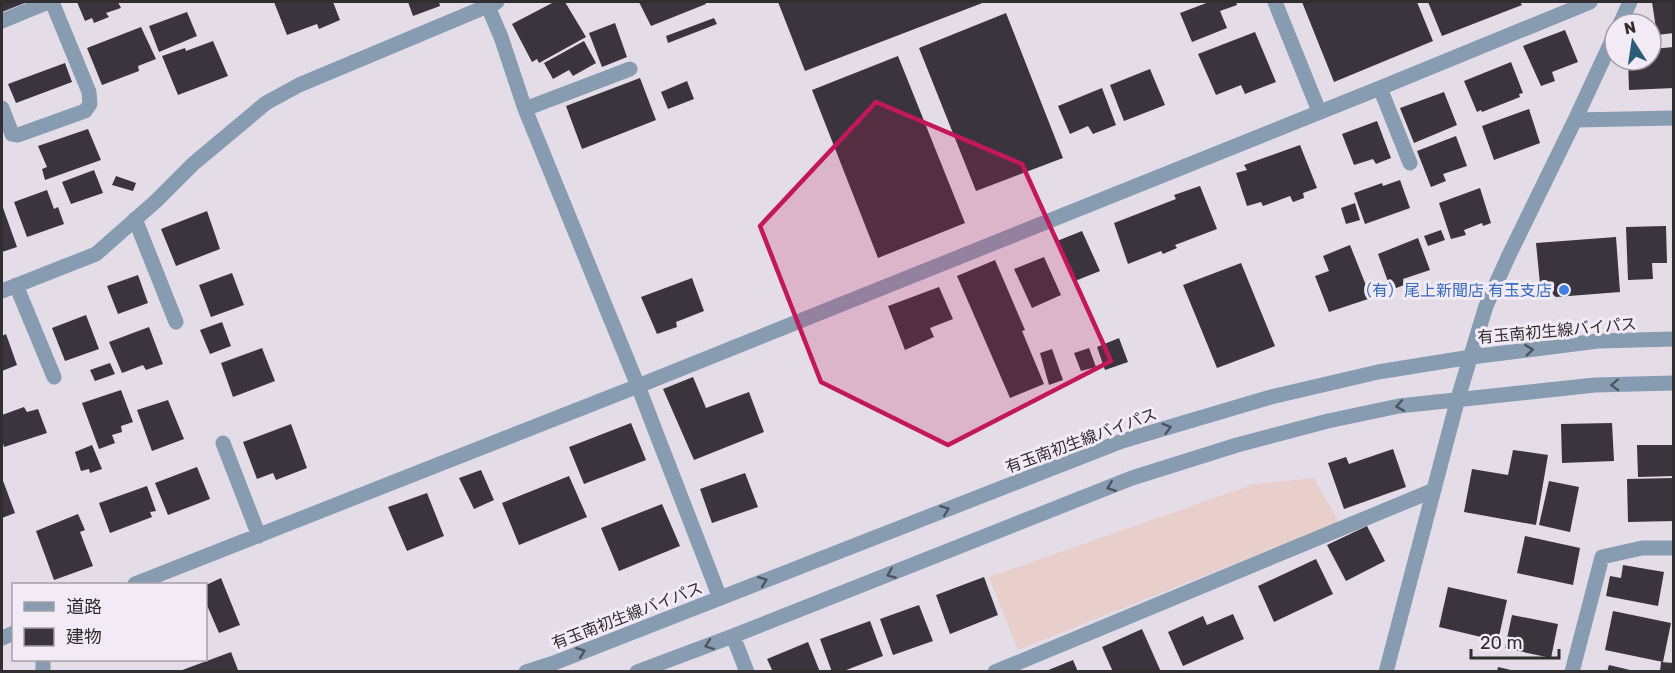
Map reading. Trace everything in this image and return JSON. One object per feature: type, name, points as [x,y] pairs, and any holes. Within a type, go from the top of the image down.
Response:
[{"type":"street","points":[[2,21],[50,2],[89,92],[90,104],[85,111],[18,135],[12,134],[2,108]]},
{"type":"street","points":[[1275,2],[1319,111]]},
{"type":"street","points":[[140,583],[638,386],[1590,2]]},
{"type":"street","points":[[54,377],[9,288],[96,254],[193,164],[266,103],[299,85],[490,3],[525,109],[638,386],[720,598]]},
{"type":"street","points":[[1386,672],[1458,398],[1486,306],[1603,60]]},
{"type":"street","points":[[525,109],[630,69]]},
{"type":"street","points":[[1380,88],[1410,163]]},
{"type":"street","points":[[1575,120],[1674,118]]},
{"type":"street","points":[[135,219],[176,322]]},
{"type":"street","name":"有玉南初生線バイパス","points":[[526,672],[565,659],[1122,441],[1271,397],[1378,372],[1471,357],[1598,341],[1674,339]]},
{"type":"street","points":[[637,672],[1132,478],[1237,445],[1328,421],[1399,406],[1595,385],[1674,382]]},
{"type":"street","points":[[224,443],[259,536]]},
{"type":"street","points":[[995,672],[1434,490]]},
{"type":"street","points":[[1572,672],[1602,557],[1642,548],[1674,548]]},
{"type":"street","points":[[733,636],[747,672]]},
{"type":"highlighted area","points":[[876,102],[1022,164],[1111,361],[948,445],[821,382],[760,226]]},
{"type":"shaded area","points":[[1314,478],[1339,522],[1018,650],[989,577],[1254,484]]},
{"type":"building","points":[[2,2],[27,2],[2,12]]},
{"type":"building","points":[[77,2],[118,2],[121,8],[106,13],[109,17],[94,23],[92,18],[85,21]]},
{"type":"building","points":[[274,2],[333,2],[340,20],[319,29],[317,24],[287,35]]},
{"type":"building","points":[[408,2],[439,2],[440,6],[413,16]]},
{"type":"building","points":[[554,2],[565,2],[586,37],[539,63],[537,59],[532,62],[512,24]]},
{"type":"building","points":[[639,2],[705,2],[706,4],[651,26]]},
{"type":"building","points":[[778,2],[985,2],[805,71]]},
{"type":"building","points":[[1209,2],[1236,2],[1237,5],[1220,11],[1227,28],[1192,42],[1180,13]]},
{"type":"building","points":[[1302,2],[1417,2],[1433,41],[1334,82]]},
{"type":"building","points":[[1428,2],[1520,2],[1522,5],[1442,36]]},
{"type":"building","points":[[1652,2],[1674,2],[1674,33],[1663,34],[1663,12],[1654,12]]},
{"type":"building","points":[[187,12],[197,36],[159,52],[149,26]]},
{"type":"building","points":[[1006,13],[1063,158],[976,191],[919,48]]},
{"type":"building","points":[[714,18],[717,24],[668,43],[666,36]]},
{"type":"building","points":[[615,23],[627,57],[602,67],[589,33]]},
{"type":"building","points":[[141,27],[156,59],[138,66],[139,71],[102,85],[87,48]]},
{"type":"building","points":[[1565,30],[1578,62],[1552,72],[1555,81],[1541,86],[1523,46]]},
{"type":"building","points":[[1255,32],[1276,82],[1245,94],[1241,85],[1216,95],[1198,54]]},
{"type":"building","points":[[213,41],[228,76],[178,95],[162,56],[185,48],[186,51]]},
{"type":"building","points":[[584,41],[596,63],[573,76],[569,70],[553,79],[544,63]]},
{"type":"building","points":[[1674,47],[1674,88],[1629,90],[1628,72],[1663,72],[1663,48]]},
{"type":"building","points":[[898,56],[965,223],[878,258],[812,90]]},
{"type":"building","points":[[1511,62],[1523,93],[1519,94],[1520,97],[1477,112],[1464,81]]},
{"type":"building","points":[[65,63],[72,82],[16,103],[8,84]]},
{"type":"building","points":[[1150,69],[1165,105],[1124,121],[1110,85]]},
{"type":"building","points":[[640,78],[656,120],[582,149],[566,106]]},
{"type":"building","points":[[687,81],[694,99],[668,109],[661,92]]},
{"type":"building","points":[[1102,88],[1116,125],[1093,134],[1088,126],[1070,134],[1058,106]]},
{"type":"building","points":[[1444,92],[1457,125],[1414,143],[1400,108]]},
{"type":"building","points":[[1529,109],[1540,143],[1494,160],[1482,126]]},
{"type":"building","points":[[1377,121],[1391,158],[1376,164],[1373,159],[1354,165],[1342,134]]},
{"type":"building","points":[[88,129],[101,160],[45,180],[42,169],[47,167],[38,146]]},
{"type":"building","points":[[1456,136],[1467,166],[1443,174],[1446,181],[1431,187],[1417,151]]},
{"type":"building","points":[[1300,145],[1317,188],[1303,193],[1304,198],[1293,202],[1290,196],[1263,206],[1261,202],[1247,206],[1236,173],[1247,170],[1244,165]]},
{"type":"building","points":[[94,170],[103,193],[71,204],[62,182]]},
{"type":"building","points":[[116,176],[136,183],[133,191],[112,185]]},
{"type":"building","points":[[1400,180],[1410,208],[1365,224],[1354,193],[1382,183],[1383,186]]},
{"type":"building","points":[[1200,186],[1217,229],[1175,245],[1177,248],[1163,254],[1161,251],[1128,264],[1114,223],[1176,199],[1174,195]]},
{"type":"building","points":[[1480,188],[1491,223],[1483,226],[1482,223],[1464,230],[1466,235],[1451,239],[1439,203]]},
{"type":"building","points":[[47,190],[54,209],[58,207],[64,224],[27,237],[14,202]]},
{"type":"building","points":[[1355,203],[1360,220],[1346,224],[1341,208]]},
{"type":"building","points":[[2,205],[17,247],[2,252]]},
{"type":"building","points":[[207,211],[220,249],[176,266],[161,229]]},
{"type":"building","points":[[1666,226],[1667,263],[1652,263],[1653,279],[1628,280],[1626,227]]},
{"type":"building","points":[[1441,230],[1445,240],[1428,246],[1424,236]]},
{"type":"building","points":[[1082,231],[1100,271],[1075,281],[1057,241]]},
{"type":"building","points":[[1616,237],[1620,292],[1556,297],[1540,284],[1536,243]]},
{"type":"building","points":[[1418,238],[1430,270],[1403,279],[1404,285],[1391,290],[1378,254]]},
{"type":"building","points":[[1350,245],[1371,298],[1329,312],[1315,276],[1329,271],[1323,256]]},
{"type":"building","points":[[1044,257],[1061,295],[1032,308],[1014,269]]},
{"type":"building","points":[[995,260],[1025,330],[1022,331],[1044,384],[1010,398],[957,276]]},
{"type":"building","points":[[1241,263],[1275,346],[1217,368],[1183,285]]},
{"type":"building","points":[[232,273],[244,305],[211,317],[199,285]]},
{"type":"building","points":[[138,275],[148,303],[118,314],[107,286]]},
{"type":"building","points":[[692,278],[704,311],[676,322],[677,327],[657,334],[641,297]]},
{"type":"building","points":[[939,287],[953,319],[930,328],[934,337],[905,350],[888,306]]},
{"type":"building","points":[[86,315],[99,349],[65,361],[52,328]]},
{"type":"building","points":[[222,322],[231,346],[210,354],[200,330]]},
{"type":"building","points":[[149,327],[163,364],[146,370],[143,365],[122,373],[109,342]]},
{"type":"building","points":[[6,334],[17,365],[2,371],[2,336]]},
{"type":"building","points":[[1119,338],[1128,362],[1105,370],[1097,347]]},
{"type":"building","points":[[262,348],[275,381],[233,397],[221,363]]},
{"type":"building","points":[[1089,348],[1096,367],[1081,371],[1074,353]]},
{"type":"building","points":[[1052,349],[1063,380],[1049,385],[1040,353]]},
{"type":"building","points":[[110,363],[115,374],[95,381],[90,370]]},
{"type":"building","points":[[693,377],[706,408],[749,392],[764,432],[694,460],[663,389]]},
{"type":"building","points":[[121,390],[133,422],[121,426],[122,432],[112,435],[115,443],[99,449],[82,403]]},
{"type":"building","points":[[168,400],[184,439],[152,451],[137,410]]},
{"type":"building","points":[[24,407],[27,412],[38,409],[47,433],[4,447],[2,415]]},
{"type":"building","points":[[631,423],[646,460],[584,484],[569,447]]},
{"type":"building","points":[[1612,423],[1614,461],[1562,463],[1561,424]]},
{"type":"building","points":[[291,424],[307,468],[276,480],[273,473],[257,479],[243,442]]},
{"type":"building","points":[[92,445],[102,469],[90,473],[89,469],[81,471],[75,452]]},
{"type":"building","points":[[1637,445],[1674,445],[1674,476],[1638,477]]},
{"type":"building","points":[[1393,449],[1406,487],[1344,509],[1328,463],[1346,457],[1349,464]]},
{"type":"building","points":[[1513,450],[1548,455],[1536,525],[1464,512],[1472,469],[1508,475]]},
{"type":"building","points":[[197,467],[210,499],[168,515],[155,483]]},
{"type":"building","points":[[481,470],[494,500],[474,509],[459,478]]},
{"type":"building","points":[[745,473],[758,507],[712,523],[700,489]]},
{"type":"building","points":[[569,476],[587,517],[519,545],[502,503]]},
{"type":"building","points":[[2,478],[15,513],[2,518]]},
{"type":"building","points":[[1674,478],[1674,521],[1628,522],[1627,479]]},
{"type":"building","points":[[1549,481],[1579,487],[1570,532],[1539,525]]},
{"type":"building","points":[[147,486],[156,511],[150,512],[152,517],[110,533],[99,503]]},
{"type":"building","points":[[427,493],[444,536],[407,551],[388,507]]},
{"type":"building","points":[[662,504],[680,546],[619,571],[601,528]]},
{"type":"building","points":[[78,514],[85,530],[80,532],[93,566],[54,580],[36,531]]},
{"type":"building","points":[[1367,526],[1385,561],[1346,581],[1327,545]]},
{"type":"building","points":[[1525,536],[1580,548],[1573,585],[1517,573]]},
{"type":"building","points":[[1316,559],[1333,594],[1274,622],[1258,586]]},
{"type":"building","points":[[1623,565],[1664,572],[1658,606],[1606,596],[1610,576],[1621,578]]},
{"type":"building","points":[[984,577],[998,615],[950,634],[936,595]]},
{"type":"building","points":[[221,578],[240,625],[219,633],[207,605],[207,585]]},
{"type":"building","points":[[1448,587],[1507,600],[1498,641],[1439,627]]},
{"type":"building","points":[[919,605],[933,641],[893,655],[880,619]]},
{"type":"building","points":[[1613,611],[1671,623],[1663,662],[1605,650]]},
{"type":"building","points":[[1233,614],[1244,639],[1183,666],[1168,632],[1203,616],[1207,625]]},
{"type":"building","points":[[1512,615],[1558,624],[1551,658],[1505,648]]},
{"type":"building","points":[[870,621],[883,656],[841,672],[832,672],[820,639]]},
{"type":"building","points":[[1142,629],[1161,672],[1113,672],[1102,647]]},
{"type":"building","points":[[808,642],[820,672],[773,672],[767,659]]},
{"type":"building","points":[[231,652],[238,670],[233,672],[177,672]]},
{"type":"building","points":[[1073,660],[1078,672],[1046,672],[1046,671]]},
{"type":"building","points":[[1661,662],[1674,663],[1674,672],[1660,672]]},
{"type":"building","points":[[1609,665],[1634,671],[1634,672],[1607,672]]},
{"type":"building","points":[[1498,667],[1515,671],[1515,672],[1497,672]]},
{"type":"place","name":"（有）尾上新聞店 有玉支店","points":[[1564,290]]}]
